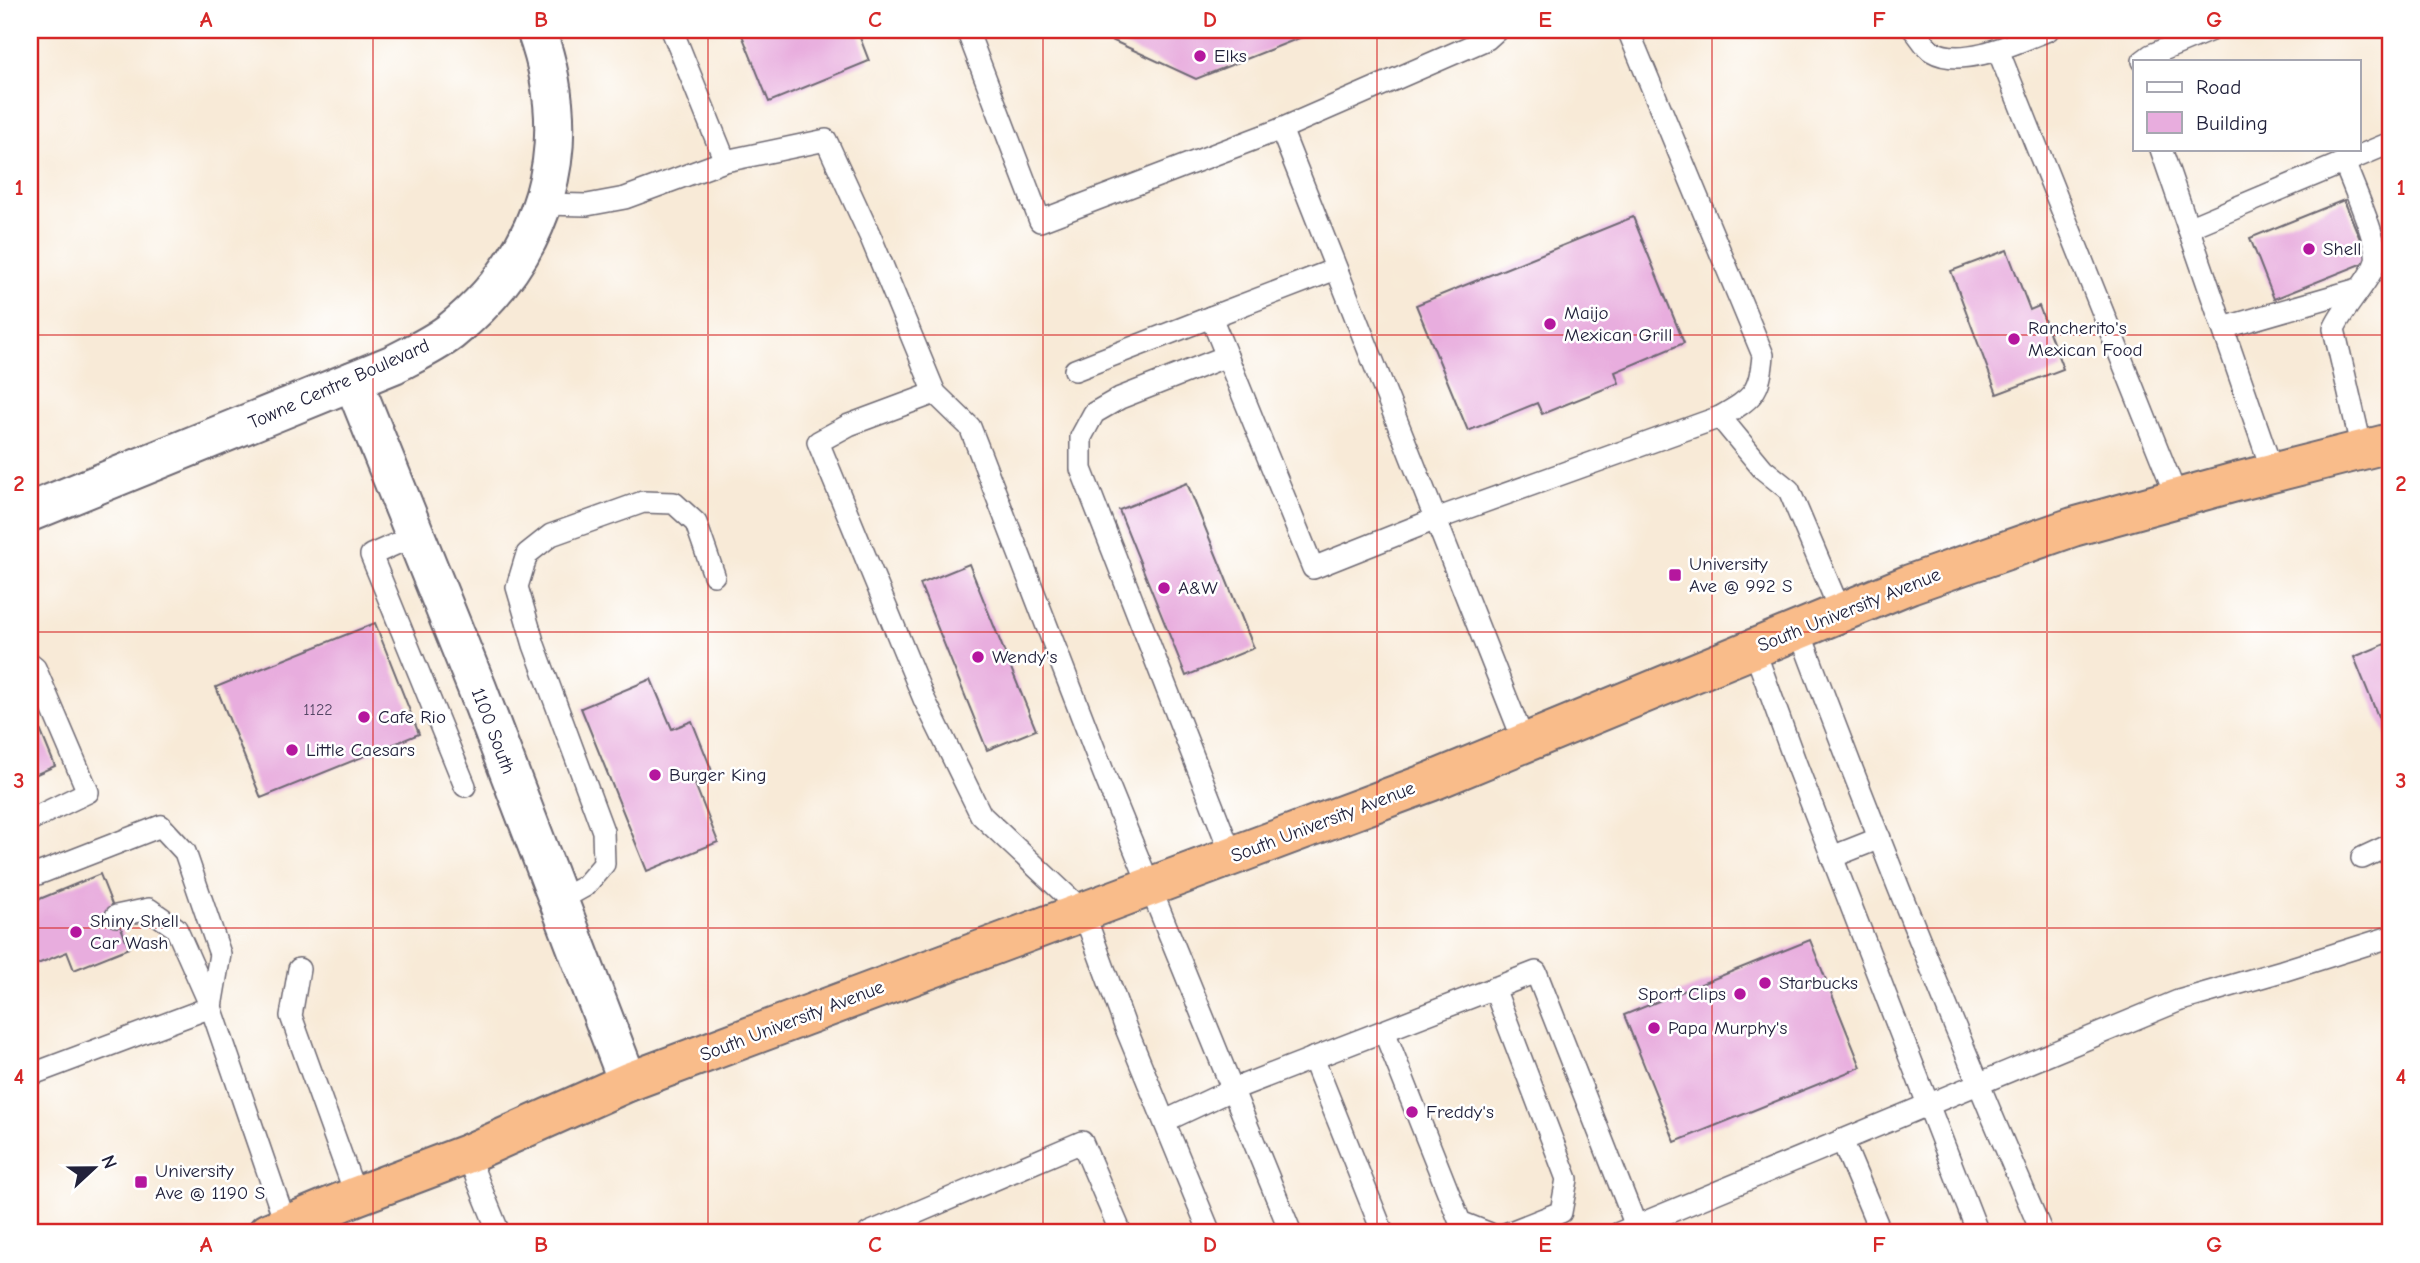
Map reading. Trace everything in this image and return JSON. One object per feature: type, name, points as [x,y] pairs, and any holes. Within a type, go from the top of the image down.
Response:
[{"type":"highway","name":"South University Avenue","points":[[276,1229],[467,1154],[628,1082],[1430,782],[1910,584],[2073,527],[2376,447]]},
{"type":"street","name":"Towne Centre Boulevard","points":[[30,512],[353,381],[425,348],[467,317],[492,293],[519,254],[543,204],[552,165],[556,120],[552,86],[536,30]]},
{"type":"street","name":"1100 South","points":[[353,381],[416,535],[628,1082]]},
{"type":"lane","points":[[672,30],[725,161]]},
{"type":"lane","points":[[967,30],[1040,221],[1281,129],[1487,39],[1497,30]]},
{"type":"lane","points":[[1211,317],[1313,568],[1436,519],[1720,417],[1747,402],[1761,380],[1763,355],[1628,30]]},
{"type":"lane","points":[[1914,30],[1930,50],[1949,58],[1998,50],[2048,30]]},
{"type":"lane","points":[[2144,60],[2211,30]]},
{"type":"lane","points":[[1998,50],[2177,498]]},
{"type":"lane","points":[[1281,129],[1524,742]]},
{"type":"lane","points":[[543,204],[587,205],[625,198],[725,161],[826,140],[871,238],[934,393],[970,427],[1104,774],[1291,1233]]},
{"type":"lane","points":[[2188,228],[2390,143]]},
{"type":"lane","points":[[2161,150],[2273,473]]},
{"type":"lane","points":[[2344,162],[2374,245],[2376,260],[2334,329],[2376,447]]},
{"type":"lane","points":[[1075,370],[1336,269]]},
{"type":"lane","points":[[2222,328],[2358,289]]},
{"type":"lane","points":[[1227,356],[1120,398],[1094,413],[1081,437],[1081,469],[1232,856]]},
{"type":"lane","points":[[934,393],[849,425],[818,442],[924,699],[981,816],[1083,911],[1125,1026],[1210,1233]]},
{"type":"lane","points":[[1720,417],[1763,469],[1789,491],[1841,613]]},
{"type":"lane","points":[[558,901],[585,886],[604,864],[603,831],[534,645],[517,587],[527,554],[551,535],[643,502],[674,503],[696,523],[714,575]]},
{"type":"lane","points":[[416,535],[372,555],[465,786]]},
{"type":"lane","points":[[1800,629],[1977,1083],[2042,1233]]},
{"type":"lane","points":[[1754,649],[1978,1233]]},
{"type":"lane","points":[[30,664],[35,668],[88,792],[30,820]]},
{"type":"lane","points":[[30,877],[160,826],[185,852],[220,954],[211,1007]]},
{"type":"lane","points":[[1832,857],[1880,838]]},
{"type":"lane","points":[[2362,858],[2390,845]]},
{"type":"lane","points":[[116,916],[149,909],[176,928],[211,1007],[276,1229]]},
{"type":"lane","points":[[1165,1121],[1231,1090],[1536,972],[1627,1230],[2178,1001],[2390,937]]},
{"type":"lane","points":[[299,969],[291,1016],[356,1196]]},
{"type":"lane","points":[[1494,988],[1567,1179],[1561,1212],[1508,1233]]},
{"type":"lane","points":[[30,1075],[211,1007]]},
{"type":"lane","points":[[1384,1031],[1460,1222],[1488,1233]]},
{"type":"lane","points":[[1313,1058],[1383,1233]]},
{"type":"lane","points":[[1842,1140],[1881,1233]]},
{"type":"lane","points":[[869,1233],[1082,1142],[1121,1233]]},
{"type":"lane","points":[[467,1154],[499,1233]]},
{"type":"building","points":[[740,30],[857,30],[869,61],[769,102]]},
{"type":"building","name":"Elks","points":[[1090,30],[1313,30],[1312,33],[1196,79]]},
{"type":"building","name":"Shell","points":[[2344,200],[2369,261],[2274,299],[2250,238]]},
{"type":"building","name":"Maijo Mexican Grill","points":[[1633,217],[1684,343],[1615,372],[1619,383],[1542,414],[1537,403],[1468,431],[1416,305]]},
{"type":"building","name":"Rancherito's Mexican Food","points":[[2007,250],[2030,310],[2039,306],[2063,369],[1997,394],[1951,271]]},
{"type":"building","points":[[1187,483],[1254,648],[1186,676],[1119,510]]},
{"type":"building","name":"Wendy's","points":[[969,564],[1036,730],[987,750],[920,584]]},
{"type":"building","points":[[375,623],[419,734],[261,798],[216,687]]},
{"type":"building","points":[[2390,642],[2390,746],[2354,657]]},
{"type":"building","name":"Burger King","points":[[651,679],[672,729],[692,721],[712,771],[693,779],[718,842],[647,871],[581,708]]},
{"type":"building","points":[[30,705],[55,766],[30,777]]},
{"type":"building","name":"Shiny Shell Car Wash","points":[[100,874],[129,948],[74,970],[67,952],[30,967],[30,903]]},
{"type":"building","points":[[1810,940],[1861,1067],[1675,1142],[1624,1015]]},
{"type":"place","name":"Elks","points":[[1200,56]]},
{"type":"place","name":"Shell","points":[[2309,249]]},
{"type":"place","name":"Maijo Mexican Grill","points":[[1550,324]]},
{"type":"place","name":"Rancherito's Mexican Food","points":[[2014,339]]},
{"type":"place","name":"University Ave @ 992 S","points":[[1675,575]]},
{"type":"place","name":"A&W","points":[[1164,588]]},
{"type":"place","name":"Wendy's","points":[[978,657]]},
{"type":"place","name":"Cafe Rio","points":[[364,717]]},
{"type":"place","name":"Little Caesars","points":[[292,750]]},
{"type":"place","name":"Burger King","points":[[655,775]]},
{"type":"place","name":"Shiny Shell Car Wash","points":[[76,932]]},
{"type":"place","name":"Starbucks","points":[[1765,983]]},
{"type":"place","name":"Sport Clips","points":[[1740,994]]},
{"type":"place","name":"Papa Murphy's","points":[[1654,1028]]},
{"type":"place","name":"Freddy's","points":[[1412,1112]]},
{"type":"place","name":"University Ave @ 1190 S","points":[[141,1182]]}]
